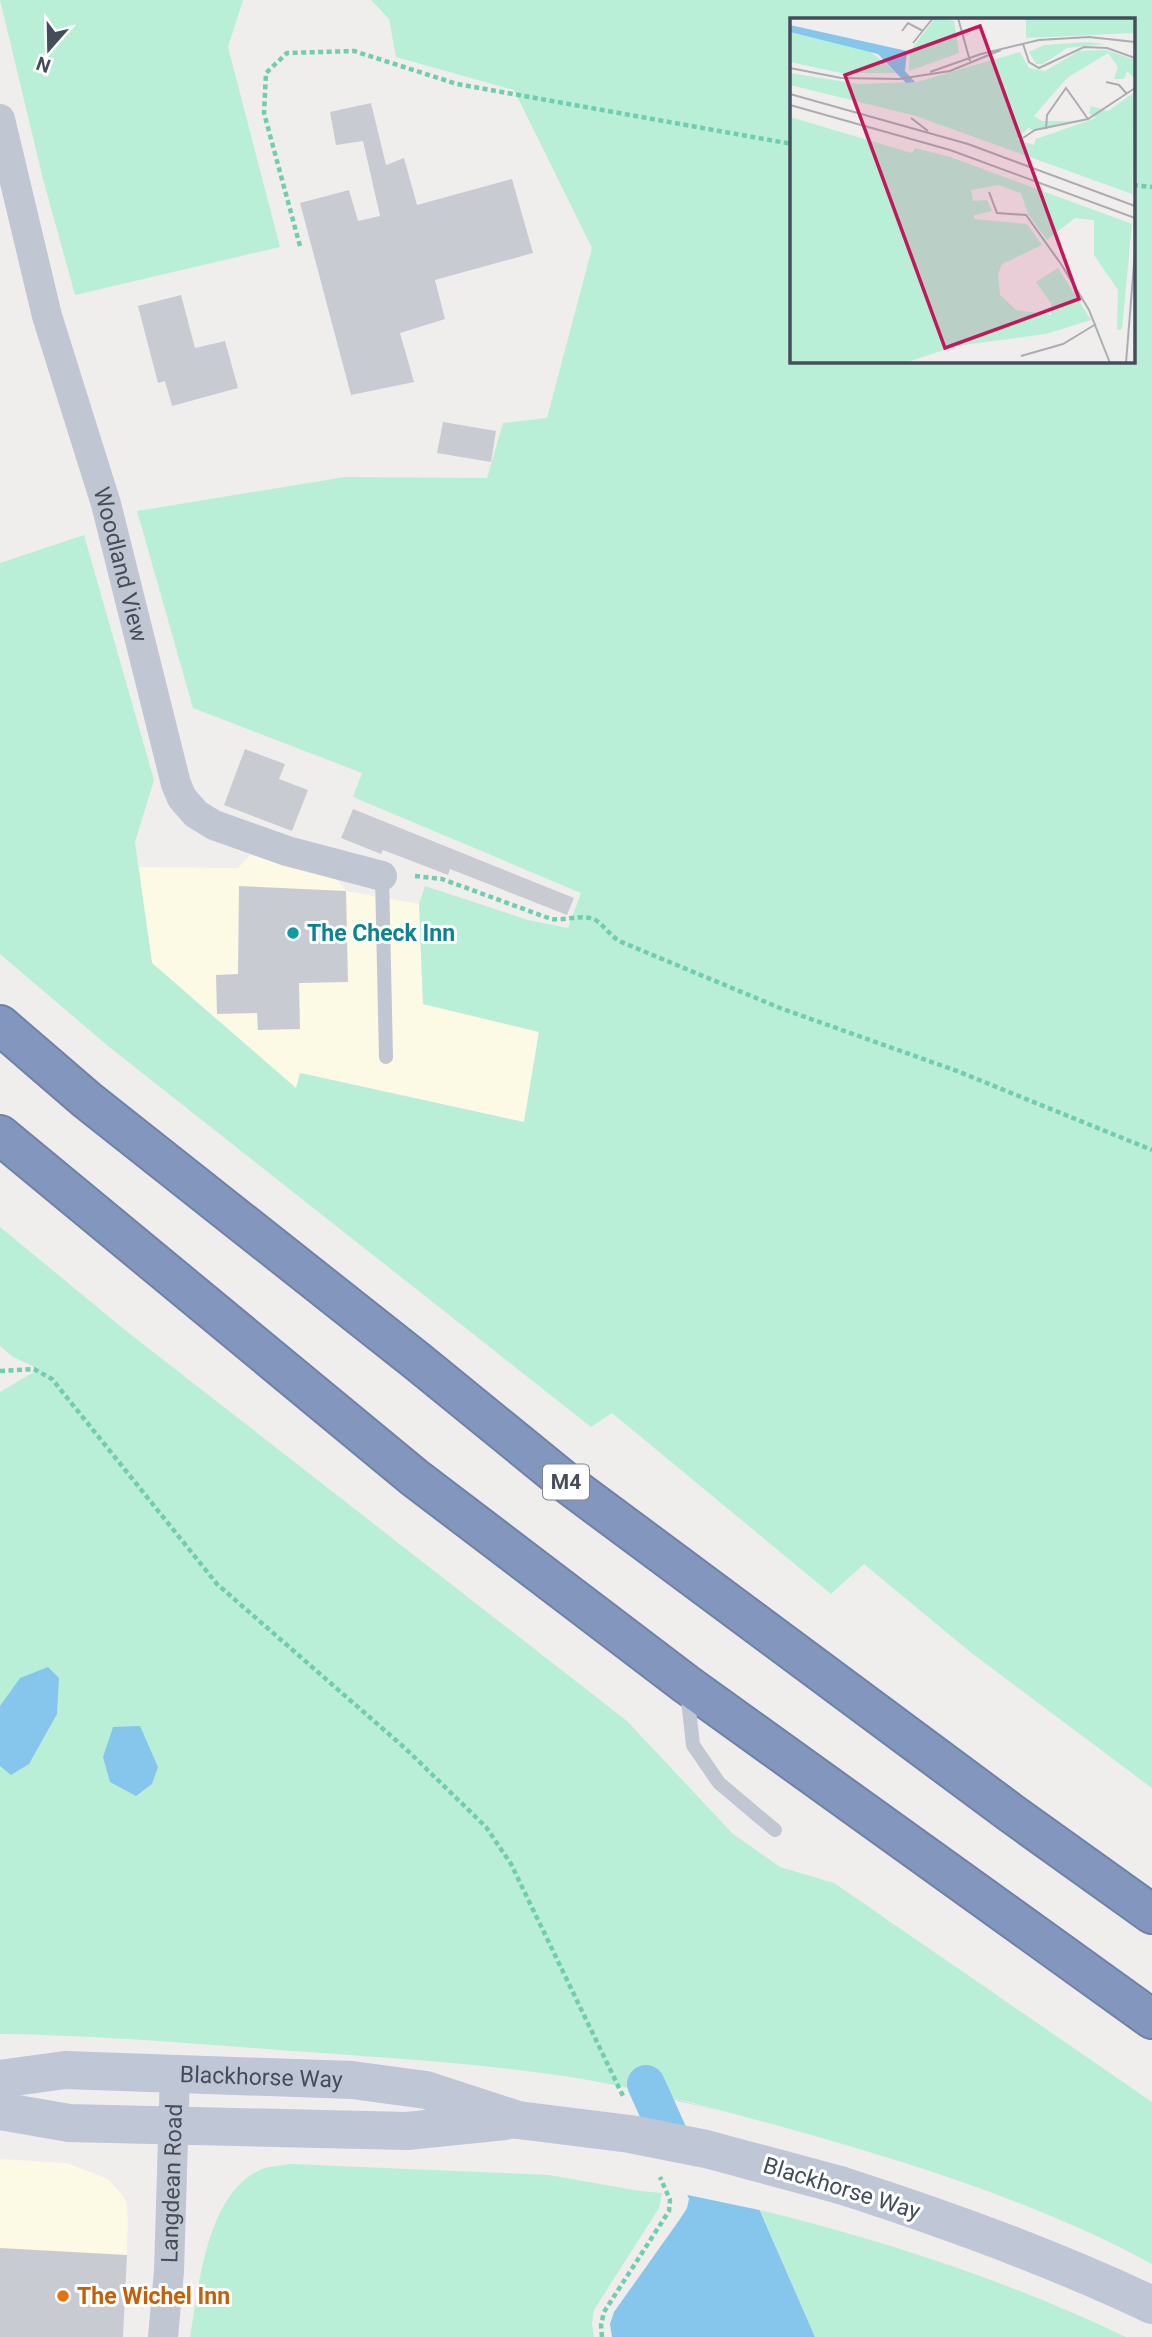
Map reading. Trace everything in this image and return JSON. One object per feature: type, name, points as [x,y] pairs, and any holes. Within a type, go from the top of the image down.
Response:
[{"type":"highway","name":"M4","points":[[0,1025],[87,1100],[568,1484],[1011,1813],[1152,1914]]},
{"type":"highway","points":[[0,1135],[415,1478],[686,1684],[1152,2020]]},
{"type":"main road","name":"Blackhorse Way","points":[[0,2080],[65,2070],[322,2078],[399,2085],[444,2095],[518,2120],[592,2129],[697,2147],[839,2185],[1022,2248],[1152,2305]]},
{"type":"main road","name":"Blackhorse Way","points":[[0,2112],[69,2123],[407,2132],[518,2120]]},
{"type":"street","name":"Woodland View","points":[[0,119],[47,316],[106,504],[176,784],[183,798],[196,814],[214,825],[287,851],[382,876]]},
{"type":"street","name":"Langdean Road","points":[[163,2337],[169,2270],[175,2073]]},
{"type":"lane","points":[[382,876],[386,1058]]},
{"type":"lane","points":[[686,1684],[693,1745],[719,1783],[775,1830]]},
{"type":"path","points":[[300,246],[264,113],[266,73],[287,53],[354,51],[457,84],[790,144]]},
{"type":"path","points":[[1134,185],[1152,187]]},
{"type":"path","points":[[382,876],[442,879],[551,919],[562,921],[587,916],[597,921],[619,941],[722,985],[957,1071],[1152,1150]]},
{"type":"path","points":[[0,1371],[34,1369],[52,1379],[217,1584],[406,1749],[486,1828],[512,1864],[626,2102]]},
{"type":"path","points":[[603,2337],[601,2325],[604,2312],[669,2211],[670,2200],[659,2175]]},
{"type":"shaded area","points":[[250,855],[336,879],[346,891],[419,904],[423,1004],[539,1032],[524,1122],[301,1073],[297,1089],[152,963],[138,867],[238,868]]},
{"type":"shaded area","points":[[0,2159],[67,2163],[108,2179],[120,2192],[127,2203],[128,2223],[123,2337],[0,2337]]},
{"type":"green space","points":[[0,0],[243,0],[228,47],[280,247],[75,295],[43,179]]},
{"type":"green space","points":[[371,0],[1152,0],[1152,1788],[969,1651],[864,1564],[831,1594],[612,1413],[591,1427],[108,1046],[0,954],[0,563],[84,535],[154,780],[135,842],[152,963],[296,1088],[300,1073],[524,1122],[539,1032],[423,1004],[419,904],[425,886],[528,920],[568,928],[581,893],[353,797],[362,773],[193,708],[137,511],[345,477],[487,478],[503,423],[547,418],[592,248],[514,90],[396,57],[389,19]]},
{"type":"green space","points":[[0,1227],[130,1334],[627,1721],[733,1834],[780,1867],[834,1883],[1152,2102],[1152,2264],[1062,2221],[922,2168],[779,2126],[618,2086],[529,2071],[422,2060],[140,2040],[0,2034],[0,1392],[39,1369],[13,1357],[0,1346]]},
{"type":"green space","points":[[290,2164],[549,2175],[662,2193],[659,2208],[594,2310],[594,2337],[190,2337],[208,2245],[227,2201],[241,2184],[258,2171]]},
{"type":"green space","points":[[760,2210],[854,2235],[946,2264],[1037,2298],[1126,2337],[815,2337]]},
{"type":"water","points":[[48,1667],[59,1678],[57,1714],[29,1764],[11,1775],[0,1766],[0,1706],[20,1678]]},
{"type":"water","points":[[140,1726],[158,1767],[152,1784],[136,1796],[110,1782],[103,1757],[113,1727]]},
{"type":"water","points":[[642,2091],[716,2110],[815,2337],[612,2337],[610,2324],[614,2312],[680,2219],[689,2199]]},
{"type":"pier","points":[[638,2091],[721,2111],[764,2211],[683,2194]]},
{"type":"building","points":[[371,103],[386,165],[404,158],[417,205],[512,179],[533,253],[435,280],[445,319],[400,333],[414,382],[351,395],[300,203],[349,190],[358,221],[380,216],[363,141],[336,145],[330,112]]},
{"type":"building","points":[[181,295],[195,348],[225,341],[238,388],[172,406],[165,381],[158,383],[138,306]]},
{"type":"building","points":[[443,422],[496,431],[491,462],[437,453]]},
{"type":"building","points":[[245,749],[285,764],[279,779],[308,790],[292,831],[224,805]]},
{"type":"building","points":[[353,809],[574,898],[567,915],[450,869],[448,875],[383,850],[381,854],[341,838]]},
{"type":"building","name":"The Check Inn","points":[[239,886],[346,891],[348,982],[299,983],[300,1029],[258,1030],[257,1013],[217,1014],[216,975],[238,974]]},
{"type":"building","name":"The Wichel Inn","points":[[0,2248],[127,2255],[123,2337],[0,2337]]},
{"type":"waterway","points":[[646,2084],[672,2142]]},
{"type":"place","name":"The Check Inn","points":[[293,933]]},
{"type":"place","name":"The Wichel Inn","points":[[63,2296]]}]
